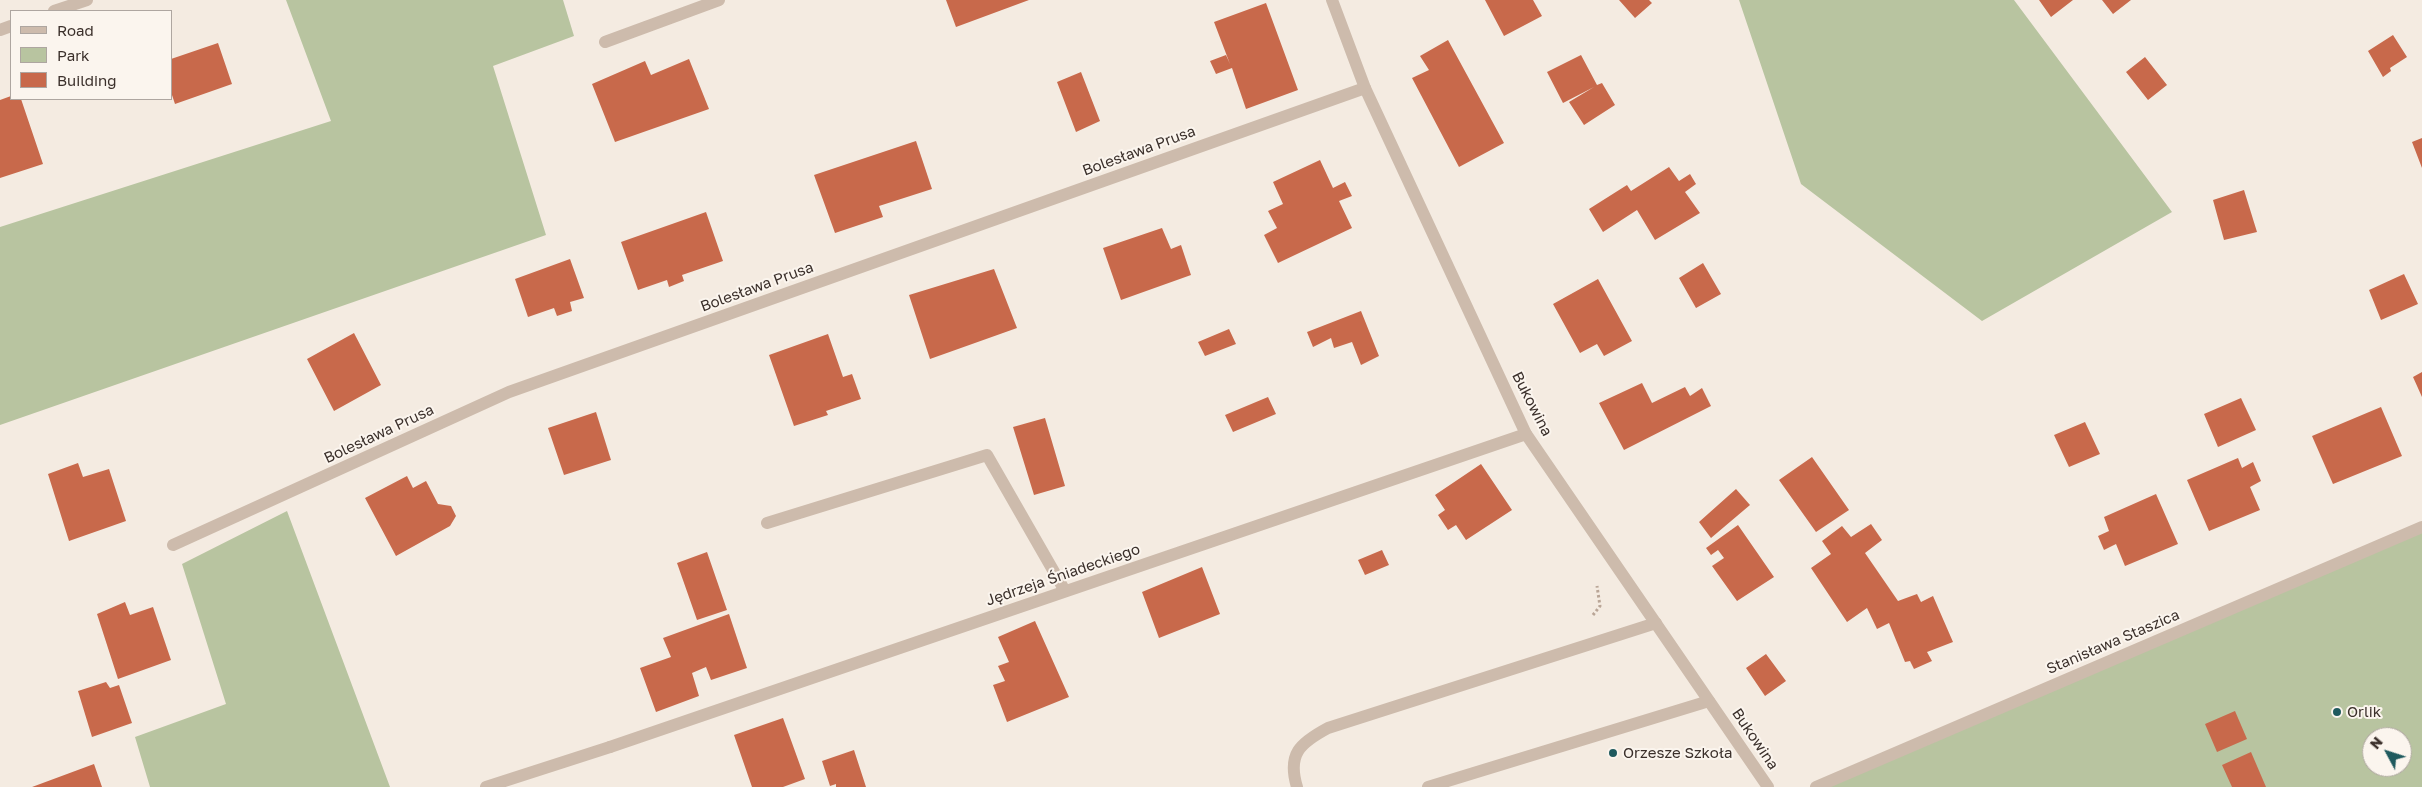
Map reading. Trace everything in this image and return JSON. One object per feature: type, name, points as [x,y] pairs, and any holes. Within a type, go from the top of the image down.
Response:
[{"type":"street","points":[[57,10],[87,0]]},
{"type":"street","points":[[605,42],[719,0]]},
{"type":"street","name":"Bukowina","points":[[1332,0],[1365,88],[1526,434],[1768,787]]},
{"type":"street","name":"Bolesława Prusa","points":[[173,545],[509,392],[1365,88]]},
{"type":"street","name":"Jędrzeja Śniadeckiego","points":[[486,787],[610,747],[1526,434]]},
{"type":"street","points":[[767,524],[987,455],[1065,591]]},
{"type":"street","name":"Stanisława Staszica","points":[[1816,787],[2422,527]]},
{"type":"street","points":[[1297,787],[1292,770],[1294,757],[1309,738],[1328,728],[1656,623]]},
{"type":"street","points":[[1428,787],[1709,700]]},
{"type":"path","points":[[1590,618],[1600,606],[1597,585],[1592,578]]},
{"type":"green space","points":[[286,0],[563,0],[574,36],[493,66],[546,235],[0,425],[0,227],[331,121]]},
{"type":"green space","points":[[1739,0],[2014,0],[2172,212],[1982,321],[1801,184]]},
{"type":"green space","points":[[287,511],[390,787],[150,787],[135,737],[226,704],[182,564]]},
{"type":"green space","points":[[2422,527],[2422,787],[1817,787]]},
{"type":"building","points":[[946,0],[1029,0],[956,27]]},
{"type":"building","points":[[1485,0],[1533,0],[1542,16],[1504,36]]},
{"type":"building","points":[[1619,0],[1649,0],[1652,3],[1635,18]]},
{"type":"building","points":[[2039,0],[2073,0],[2051,17]]},
{"type":"building","points":[[2102,0],[2131,0],[2113,14]]},
{"type":"building","points":[[1266,3],[1298,90],[1246,109],[1232,68],[1216,74],[1210,61],[1226,55],[1230,64],[1214,22]]},
{"type":"building","points":[[2393,35],[2407,57],[2390,68],[2391,71],[2383,77],[2368,51]]},
{"type":"building","points":[[1448,40],[1504,143],[1459,167],[1412,78],[1429,70],[1420,56]]},
{"type":"building","points":[[218,43],[232,84],[175,104],[172,95],[172,59]]},
{"type":"building","points":[[1581,55],[1597,85],[1602,83],[1615,105],[1584,125],[1569,102],[1594,87],[1563,103],[1547,72]]},
{"type":"building","points":[[2145,57],[2167,85],[2148,100],[2126,72]]},
{"type":"building","points":[[689,59],[709,109],[615,142],[592,84],[645,61],[651,75]]},
{"type":"building","points":[[1081,72],[1100,121],[1076,132],[1057,82]]},
{"type":"building","points":[[10,96],[10,100],[21,100],[43,164],[0,178],[0,100]]},
{"type":"building","points":[[2422,138],[2422,168],[2412,142]]},
{"type":"building","points":[[916,141],[932,189],[879,206],[883,217],[835,233],[814,175]]},
{"type":"building","points":[[1320,160],[1333,188],[1345,182],[1352,196],[1339,201],[1352,228],[1278,263],[1264,235],[1277,228],[1268,211],[1283,204],[1273,182]]},
{"type":"building","points":[[1669,167],[1679,181],[1690,174],[1696,184],[1685,192],[1700,213],[1655,240],[1637,210],[1603,232],[1589,209],[1627,185],[1631,191]]},
{"type":"building","points":[[2244,190],[2257,232],[2224,240],[2213,200]]},
{"type":"building","points":[[706,212],[723,261],[682,275],[684,281],[669,287],[667,280],[638,290],[621,242]]},
{"type":"building","points":[[1162,228],[1171,249],[1181,245],[1191,275],[1121,300],[1103,248]]},
{"type":"building","points":[[570,259],[584,298],[570,302],[572,311],[557,316],[554,308],[528,317],[515,279]]},
{"type":"building","points":[[1703,263],[1721,294],[1696,308],[1679,278]]},
{"type":"building","points":[[994,269],[1017,328],[930,359],[909,295]]},
{"type":"building","points":[[2404,274],[2418,304],[2381,320],[2369,290]]},
{"type":"building","points":[[1598,279],[1632,341],[1604,356],[1597,344],[1580,353],[1553,304]]},
{"type":"building","points":[[1361,311],[1379,356],[1361,365],[1352,342],[1334,348],[1331,338],[1313,347],[1307,332]]},
{"type":"building","points":[[1229,329],[1236,344],[1205,356],[1198,342]]},
{"type":"building","points":[[354,333],[381,385],[334,411],[307,359]]},
{"type":"building","points":[[828,334],[843,377],[852,374],[861,399],[826,411],[828,415],[794,426],[769,355]]},
{"type":"building","points":[[2422,372],[2422,397],[2413,377]]},
{"type":"building","points":[[1642,383],[1652,403],[1685,387],[1690,396],[1702,388],[1711,406],[1624,450],[1599,403]]},
{"type":"building","points":[[1268,397],[1276,414],[1233,432],[1225,415]]},
{"type":"building","points":[[2241,398],[2256,430],[2218,447],[2204,414]]},
{"type":"building","points":[[2381,407],[2402,456],[2333,484],[2312,436]]},
{"type":"building","points":[[596,412],[611,460],[564,475],[548,428]]},
{"type":"building","points":[[1045,418],[1065,486],[1034,495],[1013,427]]},
{"type":"building","points":[[2085,422],[2100,454],[2069,467],[2054,435]]},
{"type":"building","points":[[1812,457],[1849,510],[1816,532],[1779,480]]},
{"type":"building","points":[[2238,458],[2242,468],[2253,462],[2261,481],[2250,487],[2260,510],[2209,531],[2187,480]]},
{"type":"building","points":[[78,463],[83,477],[109,469],[126,521],[69,541],[48,474]]},
{"type":"building","points":[[1481,464],[1512,510],[1466,540],[1456,525],[1448,530],[1438,515],[1445,510],[1435,495]]},
{"type":"building","points":[[407,476],[413,488],[426,481],[438,504],[451,506],[456,516],[450,526],[396,556],[365,498]]},
{"type":"building","points":[[1736,489],[1750,505],[1711,538],[1699,522]]},
{"type":"building","points":[[2156,494],[2178,544],[2125,566],[2116,544],[2104,550],[2098,536],[2109,531],[2104,517]]},
{"type":"building","points":[[1871,524],[1882,540],[1865,553],[1898,601],[1917,594],[1921,602],[1933,596],[1953,642],[1927,652],[1932,661],[1914,669],[1910,661],[1905,662],[1889,623],[1877,629],[1867,608],[1847,622],[1811,568],[1831,554],[1822,541],[1842,526],[1851,537]]},
{"type":"building","points":[[1738,525],[1774,577],[1737,601],[1712,566],[1724,558],[1718,550],[1711,555],[1706,548]]},
{"type":"building","points":[[1382,550],[1389,565],[1365,575],[1358,560]]},
{"type":"building","points":[[707,552],[727,610],[697,620],[677,563]]},
{"type":"building","points":[[1202,567],[1220,614],[1159,638],[1142,592]]},
{"type":"building","points":[[125,602],[130,615],[153,607],[171,660],[118,679],[97,614]]},
{"type":"building","points":[[729,614],[747,668],[711,680],[706,667],[692,673],[699,696],[656,712],[640,668],[671,657],[663,638]]},
{"type":"building","points":[[1035,621],[1069,697],[1007,722],[993,685],[1005,681],[998,666],[1009,662],[998,637]]},
{"type":"building","points":[[1766,654],[1786,681],[1765,696],[1746,668]]},
{"type":"building","points":[[106,682],[110,688],[119,685],[132,723],[92,737],[78,691]]},
{"type":"building","points":[[2235,711],[2247,739],[2217,752],[2205,724]]},
{"type":"building","points":[[783,718],[805,779],[783,787],[752,787],[734,735]]},
{"type":"building","points":[[854,750],[866,787],[836,787],[836,784],[830,786],[822,761]]},
{"type":"building","points":[[2251,752],[2266,787],[2232,787],[2222,765]]},
{"type":"building","points":[[94,764],[102,787],[32,787]]},
{"type":"place","name":"Orlik","points":[[2337,712]]},
{"type":"place","name":"Orzesze Szkoła","points":[[1613,753]]}]
